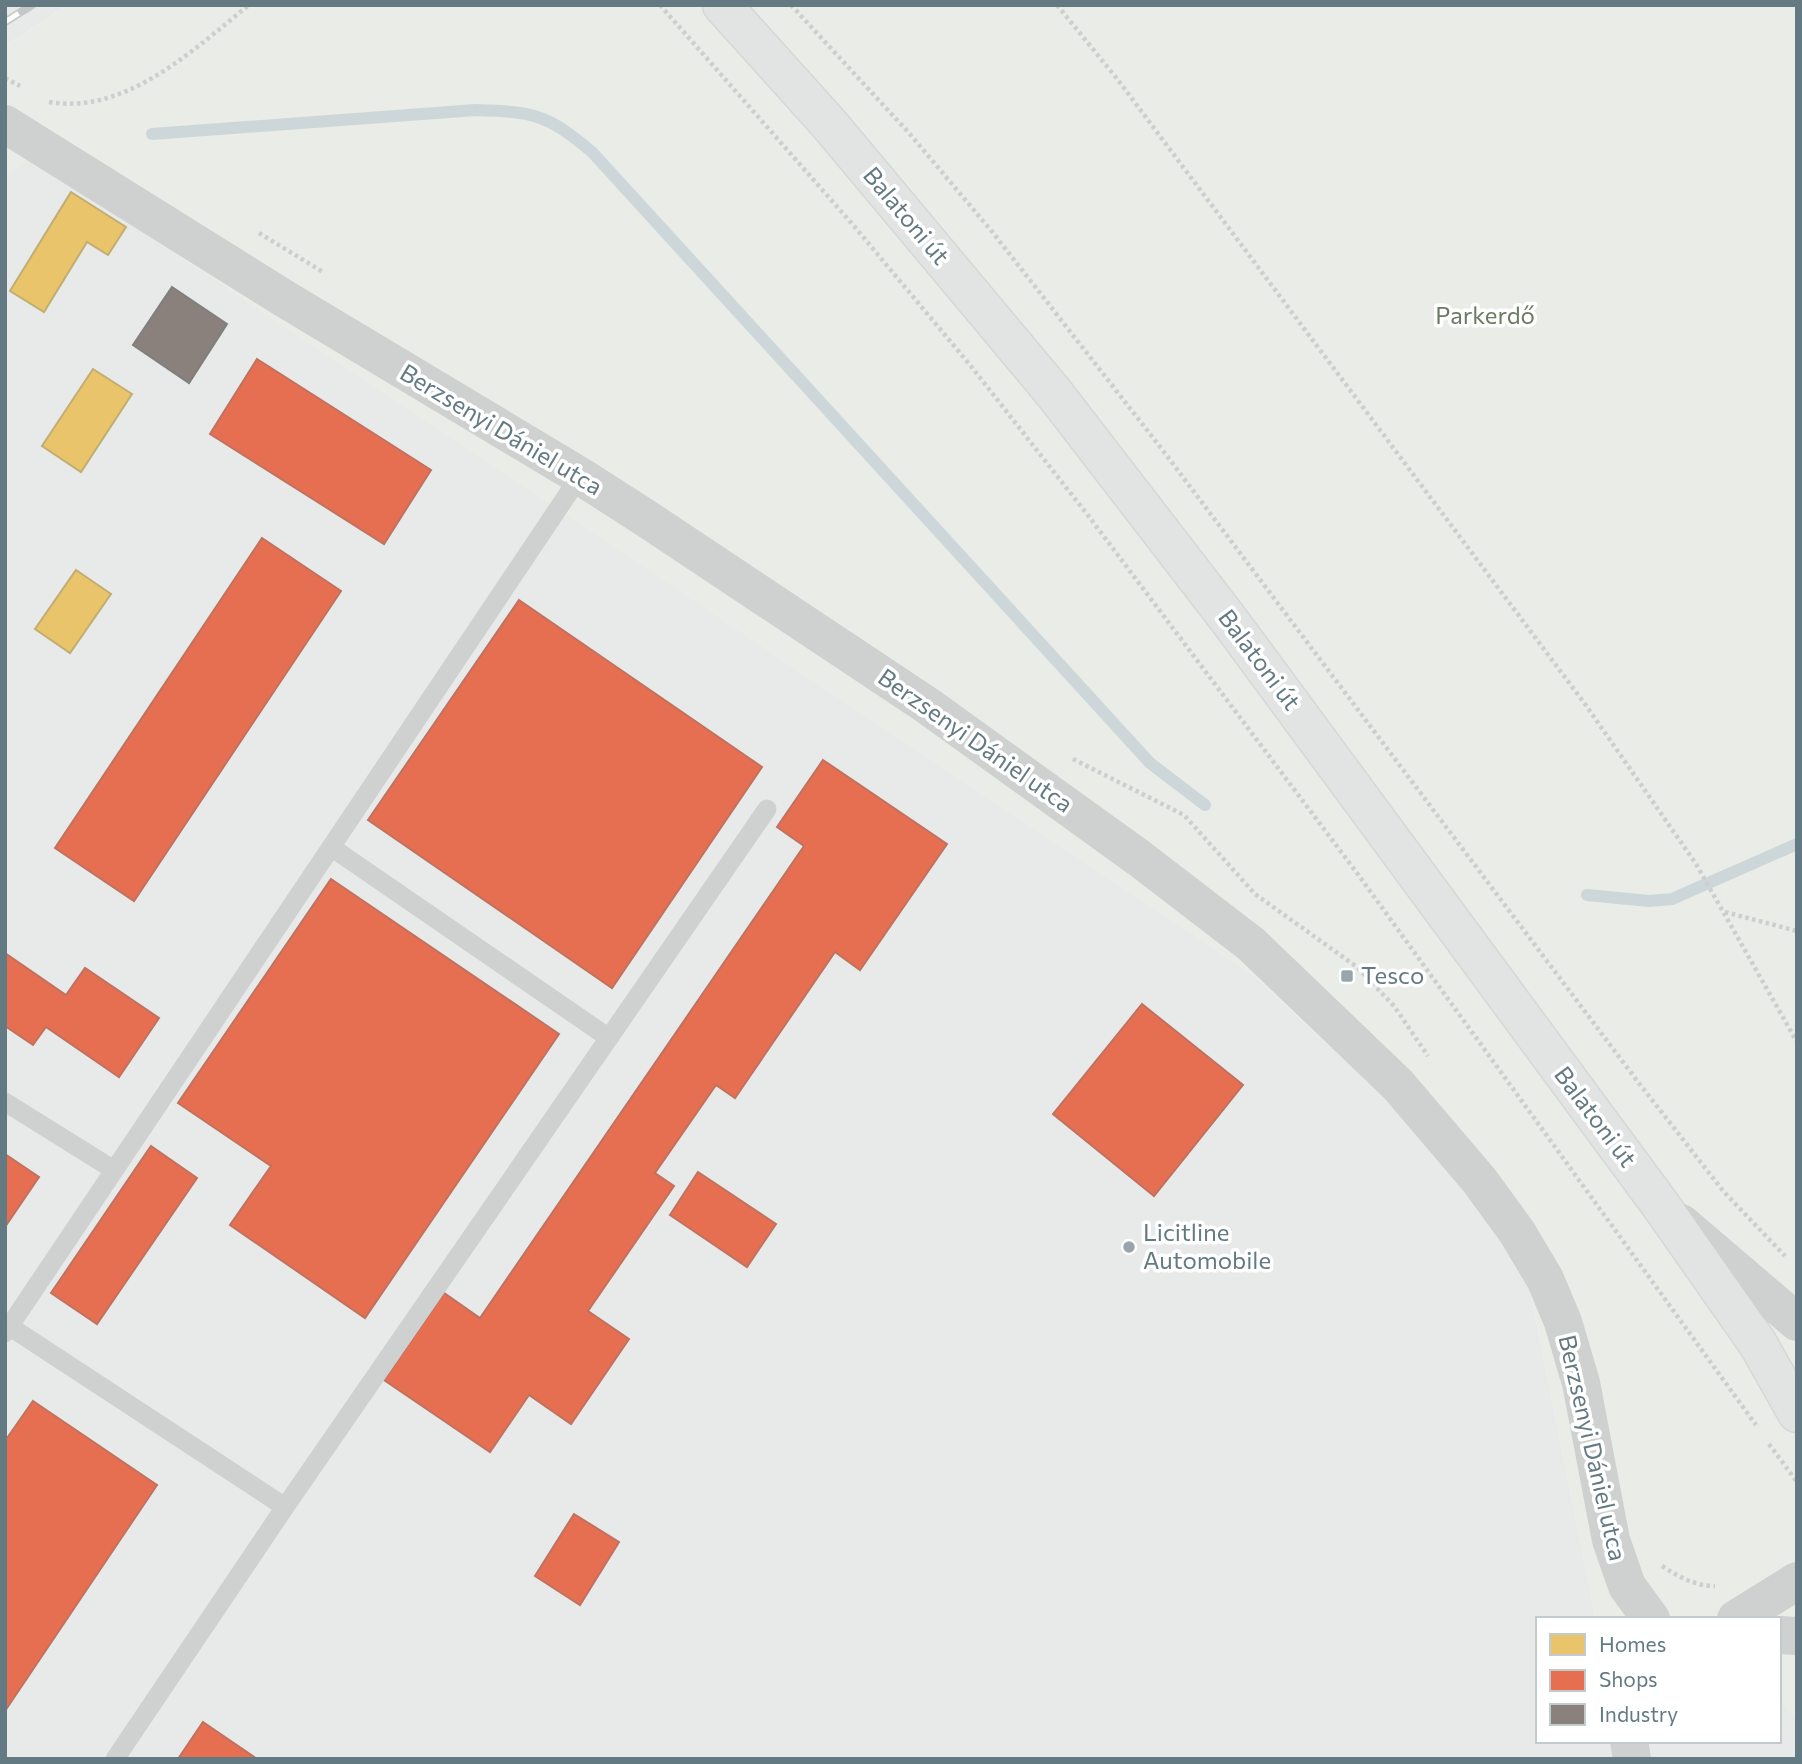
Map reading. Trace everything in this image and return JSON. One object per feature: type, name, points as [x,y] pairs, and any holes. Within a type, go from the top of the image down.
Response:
[{"type":"main road","name":"Balatoni út","points":[[722,5],[830,125],[1054,393],[1229,620],[1662,1207],[1758,1344],[1797,1413]]},
{"type":"main road","name":"Balatoni út","points":[[1758,1344],[1797,1387]]},
{"type":"street","name":"Berzsenyi Dániel utca","points":[[10,134],[580,476],[928,706],[1139,858],[1251,944],[1398,1084],[1479,1180],[1517,1232],[1545,1279],[1563,1322],[1581,1383],[1611,1540],[1627,1586],[1650,1617]]},
{"type":"street","points":[[1662,1207],[1797,1322]]},
{"type":"street","points":[[1739,1617],[1797,1581]]},
{"type":"lane","points":[[285,1507],[7,1330],[580,476]]},
{"type":"lane","points":[[115,1759],[285,1507],[767,809]]},
{"type":"lane","points":[[331,847],[609,1038]]},
{"type":"lane","points":[[5,1102],[114,1170]]},
{"type":"path","points":[[39,97],[51,103],[95,103],[129,90],[170,66],[249,5]]},
{"type":"path","points":[[660,5],[854,226],[970,365],[1087,514],[1357,873],[1756,1425]]},
{"type":"path","points":[[791,5],[909,133],[994,234],[1185,480],[1638,1082],[1724,1192],[1793,1265]]},
{"type":"path","points":[[1057,5],[1126,91],[1576,692],[1696,864],[1797,1042]]},
{"type":"path","points":[[5,78],[28,91]]},
{"type":"path","points":[[1725,912],[1797,931]]},
{"type":"path","points":[[1764,1436],[1797,1482]]},
{"type":"shaded area","points":[[5,5],[67,5],[5,46]]},
{"type":"shaded area","points":[[33,158],[1253,975],[1441,1150],[1527,1276],[1596,1617],[1536,1617],[1536,1743],[1781,1743],[1781,1699],[1797,1721],[1797,1759],[5,1759],[5,174]]},
{"type":"green space","name":"Parkerdő","points":[[67,5],[1797,5],[1797,1721],[1781,1699],[1781,1617],[1596,1617],[1527,1276],[1441,1150],[1253,975],[33,159],[5,174],[5,46]]},
{"type":"building: Homes","points":[[71,192],[126,227],[108,255],[87,242],[44,312],[10,291]]},
{"type":"building: Homes","points":[[93,369],[132,394],[81,472],[42,446]]},
{"type":"building: Homes","points":[[76,570],[111,594],[70,653],[35,629]]},
{"type":"building: Shops","points":[[257,359],[431,470],[384,544],[210,434]]},
{"type":"building: Shops","points":[[262,538],[341,591],[134,901],[55,848]]},
{"type":"building: Shops","points":[[519,600],[762,767],[612,988],[368,820]]},
{"type":"building: Shops","points":[[823,760],[947,844],[860,970],[835,952],[735,1098],[716,1085],[655,1173],[674,1186],[588,1311],[629,1339],[571,1424],[529,1395],[490,1452],[384,1380],[444,1293],[480,1318],[804,846],[777,827]]},
{"type":"building: Shops","points":[[331,879],[559,1034],[365,1318],[230,1225],[271,1166],[178,1103]]},
{"type":"building: Shops","points":[[5,953],[66,995],[85,968],[159,1018],[119,1077],[46,1027],[33,1045],[5,1026]]},
{"type":"building: Shops","points":[[1142,1004],[1243,1085],[1154,1196],[1053,1114]]},
{"type":"building: Shops","points":[[151,1146],[197,1178],[97,1324],[51,1293]]},
{"type":"building: Shops","points":[[5,1154],[39,1177],[5,1227]]},
{"type":"building: Shops","points":[[698,1172],[776,1224],[747,1267],[670,1215]]},
{"type":"building: Shops","points":[[33,1401],[157,1485],[5,1711],[5,1441]]},
{"type":"building: Shops","points":[[574,1514],[619,1542],[580,1605],[535,1576]]},
{"type":"building: Shops","points":[[203,1722],[257,1759],[178,1759]]},
{"type":"building: Industry","points":[[172,287],[227,324],[189,383],[133,345]]},
{"type":"waterway","points":[[152,134],[476,110],[526,114],[563,130],[592,152],[1150,763],[1205,805]]},
{"type":"waterway","points":[[1587,895],[1649,901],[1672,899],[1797,844]]},
{"type":"railway","points":[[5,22],[32,5]]},
{"type":"place","name":"Tesco","points":[[1347,976]]},
{"type":"place","name":"Licitline Automobile","points":[[1129,1247]]}]
